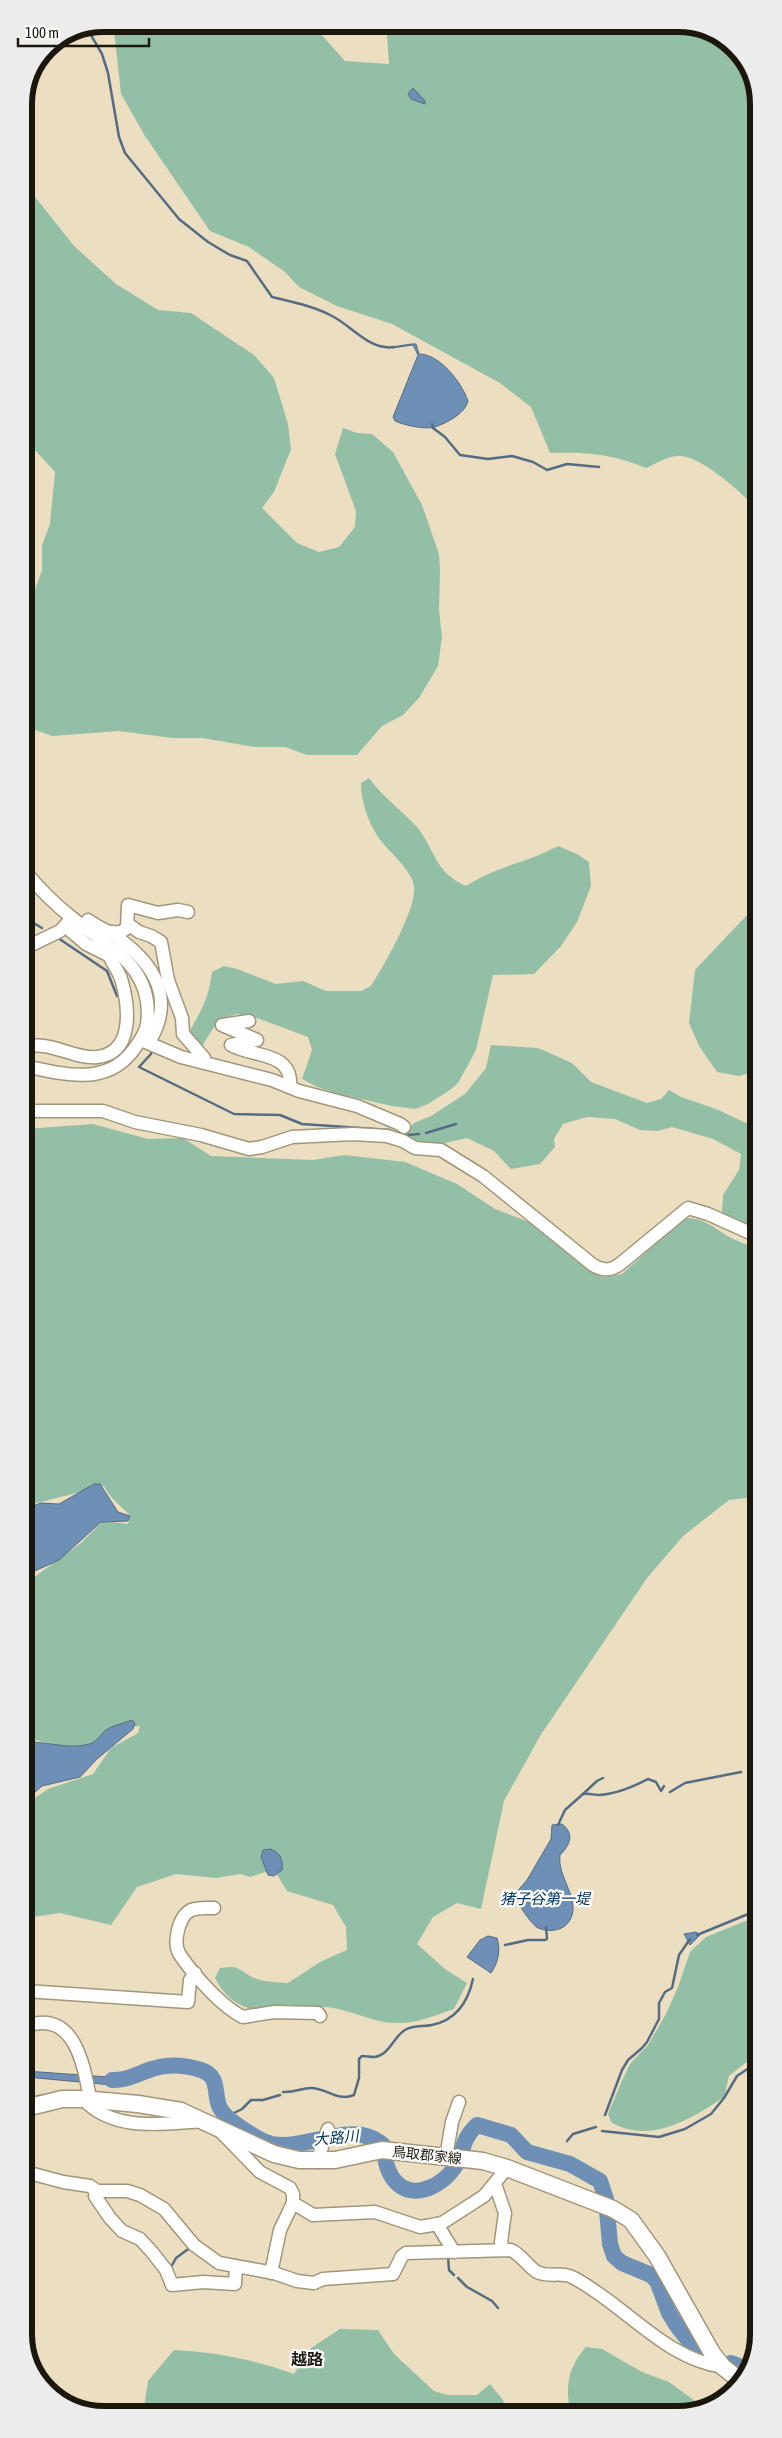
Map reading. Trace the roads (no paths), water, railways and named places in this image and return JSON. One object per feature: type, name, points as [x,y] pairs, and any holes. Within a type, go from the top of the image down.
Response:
[{"type":"main road","name":"鳥取郡家線","points":[[33,2106],[62,2099],[87,2099],[181,2112],[274,2154],[299,2160],[318,2162],[386,2151],[483,2161],[507,2168],[607,2207],[631,2220],[640,2230],[712,2354],[723,2367],[735,2377]]},
{"type":"street","points":[[33,881],[73,920],[109,944],[136,972],[145,991],[148,1028],[144,1042],[110,1071],[92,1076],[57,1073],[33,1068]]},
{"type":"street","points":[[109,944],[124,931],[128,924],[128,905],[158,913],[178,910],[188,912]]},
{"type":"street","points":[[33,944],[60,931],[73,920]]},
{"type":"street","points":[[128,924],[139,932],[151,936],[160,942],[168,980],[180,1008],[183,1034],[204,1058],[206,1063]]},
{"type":"street","points":[[33,1046],[43,1046],[95,1058],[114,1051],[123,1043],[127,1014],[122,980],[109,944]]},
{"type":"street","points":[[248,1021],[222,1025],[257,1040],[231,1045],[282,1063],[289,1073],[290,1087]]},
{"type":"street","points":[[144,1042],[181,1057],[255,1075],[357,1106],[400,1124],[404,1128]]},
{"type":"street","points":[[33,1111],[103,1111],[135,1122],[201,1135],[249,1148],[262,1147],[292,1137],[353,1134],[387,1136],[415,1148],[441,1150],[483,1176],[593,1265],[604,1270],[615,1267],[688,1208],[708,1214],[750,1233]]},
{"type":"street","points":[[214,1908],[193,1909],[187,1912],[180,1924],[177,1937],[179,1954],[209,1990],[243,2017],[298,2011],[318,2013],[320,2016]]},
{"type":"street","points":[[33,1992],[184,2003],[189,2001],[190,1980],[195,1973]]},
{"type":"street","points":[[33,2025],[49,2024],[67,2033],[85,2070],[87,2099]]},
{"type":"street","points":[[453,2158],[452,2122],[460,2102]]},
{"type":"street","points":[[209,2123],[260,2172],[290,2188],[293,2203],[280,2230],[271,2272]]},
{"type":"street","points":[[318,2162],[328,2129]]},
{"type":"street","points":[[293,2203],[312,2215],[327,2216],[363,2211],[375,2212],[420,2227],[442,2223],[484,2196],[507,2168]]},
{"type":"street","points":[[33,2174],[63,2182],[90,2186],[97,2191],[127,2191],[152,2201],[164,2209],[194,2245],[219,2263],[271,2272],[297,2281],[314,2282],[324,2279],[393,2274],[402,2256],[406,2253],[503,2249],[520,2254],[540,2273],[574,2277],[603,2296],[672,2348],[703,2364],[723,2367]]},
{"type":"street","points":[[495,2184],[505,2213],[501,2242],[503,2249]]},
{"type":"street","points":[[97,2191],[95,2196],[110,2218],[122,2231],[140,2238],[166,2270],[172,2285],[203,2282],[235,2284],[236,2267]]},
{"type":"street","points":[[436,2224],[454,2252]]},
{"type":"water","points":[[413,88],[425,101],[425,104],[411,99],[408,94]]},
{"type":"water","points":[[416,344],[419,354],[435,359],[449,371],[461,386],[468,401],[459,414],[435,427],[426,428],[409,425],[395,421],[393,417],[418,355],[413,345],[392,347]]},
{"type":"water","points":[[94,1484],[100,1484],[118,1512],[130,1516],[128,1521],[101,1522],[59,1560],[33,1572],[33,1506],[41,1503],[59,1504]]},
{"type":"water","points":[[132,1720],[135,1723],[133,1729],[97,1759],[80,1777],[42,1786],[33,1794],[33,1742],[67,1746],[84,1745],[94,1742],[104,1731],[115,1725]]},
{"type":"water","name":"猪子谷第一堤","points":[[562,1824],[569,1832],[570,1840],[560,1855],[560,1863],[571,1895],[573,1910],[571,1918],[565,1926],[557,1930],[547,1930],[538,1928],[532,1922],[521,1907],[515,1894],[527,1880],[551,1839],[552,1825]]},
{"type":"water","points":[[270,1849],[279,1855],[282,1863],[282,1870],[274,1876],[268,1875],[261,1857],[263,1850]]},
{"type":"water","points":[[696,1932],[700,1935],[690,1945],[684,1934]]},
{"type":"water","points":[[488,1936],[497,1938],[499,1947],[497,1961],[491,1973],[467,1957],[480,1940]]},
{"type":"water","points":[[33,2072],[122,2078],[131,2075],[135,2079],[112,2085],[33,2078]]},
{"type":"waterway","points":[[90,34],[102,54],[108,73],[119,137],[125,153],[179,219],[208,242],[230,255],[247,261],[272,297],[318,310],[339,320],[369,342],[385,347],[394,347]]},
{"type":"waterway","points":[[432,424],[433,428],[445,437],[460,455],[488,459],[512,456],[533,462],[547,470],[567,464],[599,467]]},
{"type":"waterway","points":[[33,923],[42,928]]},
{"type":"waterway","points":[[58,938],[107,971],[117,996]]},
{"type":"waterway","points":[[151,1048],[151,1054],[139,1067],[234,1114],[280,1115],[302,1124],[390,1130]]},
{"type":"waterway","points":[[426,1133],[456,1124]]},
{"type":"waterway","points":[[408,1135],[419,1134]]},
{"type":"waterway","points":[[670,1792],[685,1783],[741,1772]]},
{"type":"waterway","points":[[583,1794],[603,1778]]},
{"type":"waterway","points":[[558,1825],[565,1810],[583,1794],[599,1795],[618,1792],[648,1779],[656,1782],[661,1791],[664,1786]]},
{"type":"waterway","points":[[697,1935],[750,1913]]},
{"type":"waterway","points":[[505,1945],[528,1940],[545,1940],[547,1939],[546,1927]]},
{"type":"waterway","points":[[605,2115],[622,2070],[628,2060],[647,2042],[659,2019],[659,2003],[665,1992],[672,1988],[679,1955],[690,1939]]},
{"type":"waterway","points":[[283,2092],[311,2088],[342,2097],[354,2095],[359,2078],[359,2059],[362,2056],[374,2057],[384,2053],[401,2033],[408,2028],[432,2025],[448,2019],[460,2009],[468,1995],[473,1979]]},
{"type":"waterway","name":"大路川","points":[[112,2080],[127,2078],[164,2066],[182,2066],[201,2070],[207,2073],[214,2081],[218,2103],[223,2113],[251,2134],[272,2144],[286,2145],[344,2135],[358,2134],[371,2137],[383,2145],[386,2164],[392,2177],[402,2187],[410,2190],[428,2188],[444,2179],[456,2165],[468,2135],[477,2125],[511,2135],[527,2152],[570,2164],[600,2181],[606,2199],[610,2244],[614,2256],[622,2263],[651,2275],[657,2281],[669,2313],[677,2326],[689,2341],[706,2355]]},
{"type":"waterway","points":[[602,2131],[659,2137],[685,2129],[711,2114],[724,2098],[737,2076],[750,2067]]},
{"type":"waterway","points":[[33,2097],[44,2095]]},
{"type":"waterway","points":[[232,2114],[242,2109],[251,2100],[263,2100],[280,2095]]},
{"type":"waterway","points":[[567,2141],[573,2134],[596,2127]]},
{"type":"waterway","points":[[170,2269],[176,2258],[191,2247]]},
{"type":"waterway","points":[[448,2257],[449,2270],[454,2275]]},
{"type":"waterway","points":[[458,2278],[467,2287],[492,2301],[498,2308]]},
{"type":"waterway","name":"大路川","points":[[731,2363],[741,2367]]},
{"type":"district","name":"越路","points":[[307,2359]]}]
